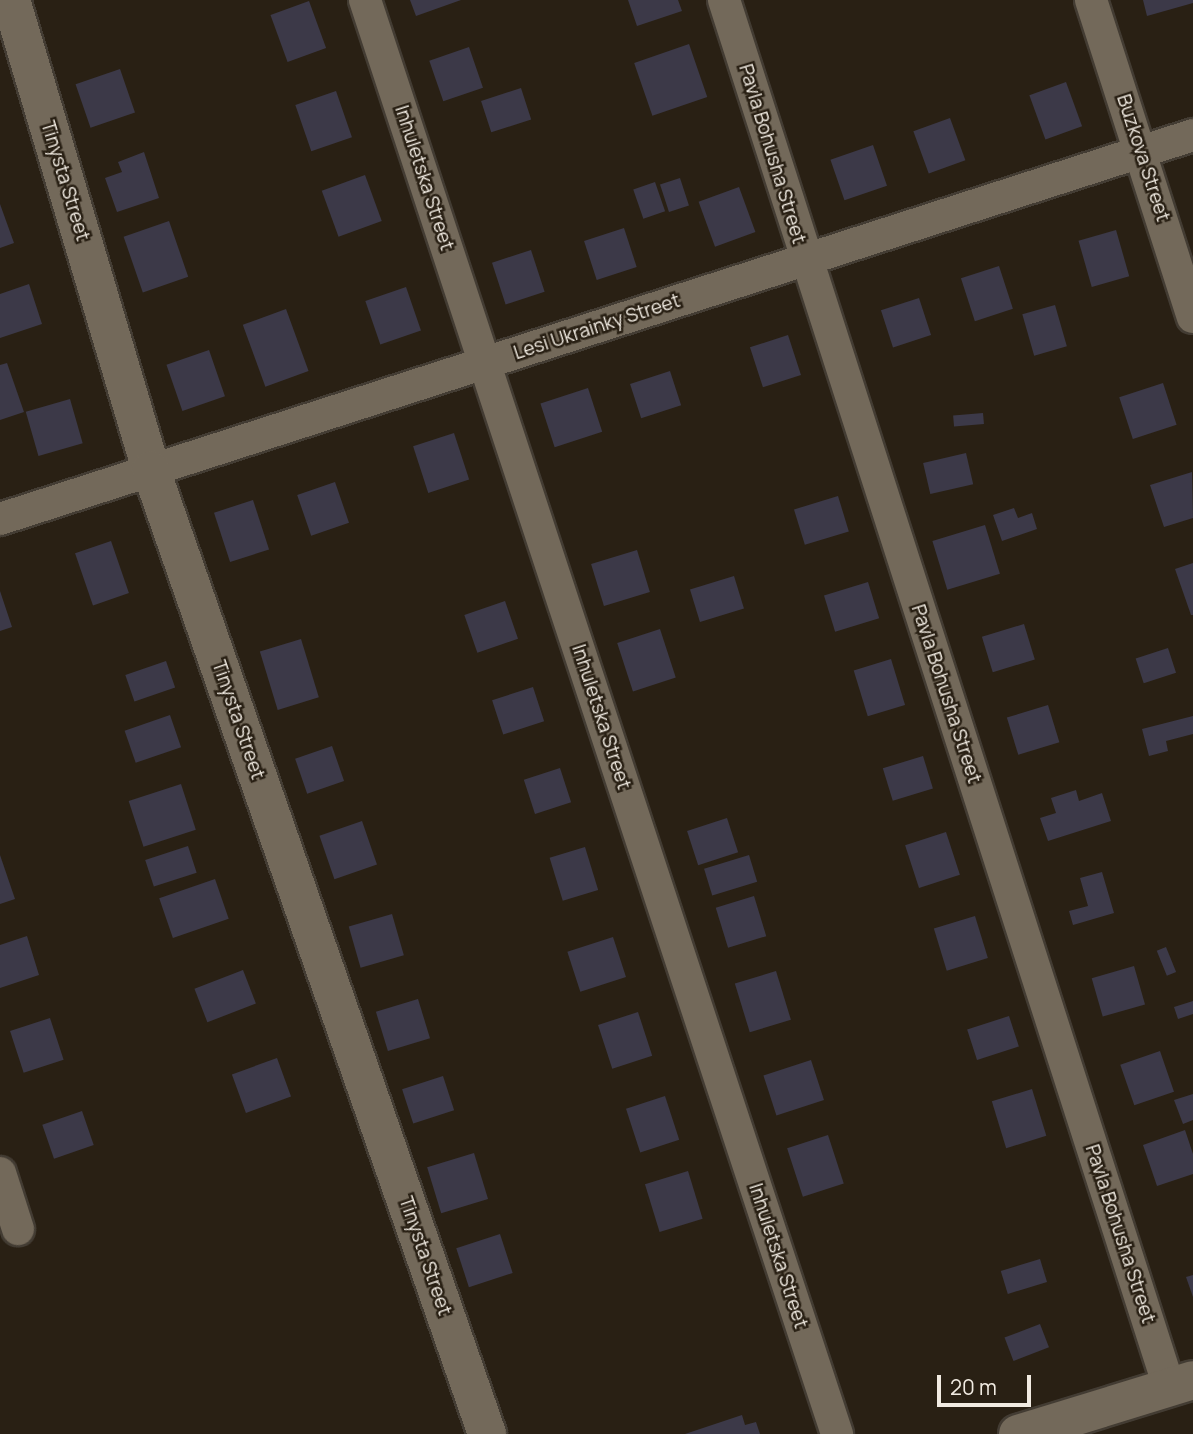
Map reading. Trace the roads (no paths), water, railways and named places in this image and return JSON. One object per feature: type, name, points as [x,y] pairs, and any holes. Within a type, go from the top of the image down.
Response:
[{"type":"street","name":"Tinysta Street","points":[[11,0],[151,470],[487,1434]]},
{"type":"street","name":"Inhuletska Street","points":[[365,0],[837,1434]]},
{"type":"street","name":"Pavla Bohusha Street","points":[[724,0],[806,260],[1181,1384]]},
{"type":"street","name":"Buzkova Street","points":[[1091,0],[1193,317]]},
{"type":"street","name":"Lesi Ukrainky Street","points":[[0,519],[1193,135]]},
{"type":"street","points":[[0,1173],[18,1229]]},
{"type":"street","points":[[1018,1434],[1181,1384]]}]
